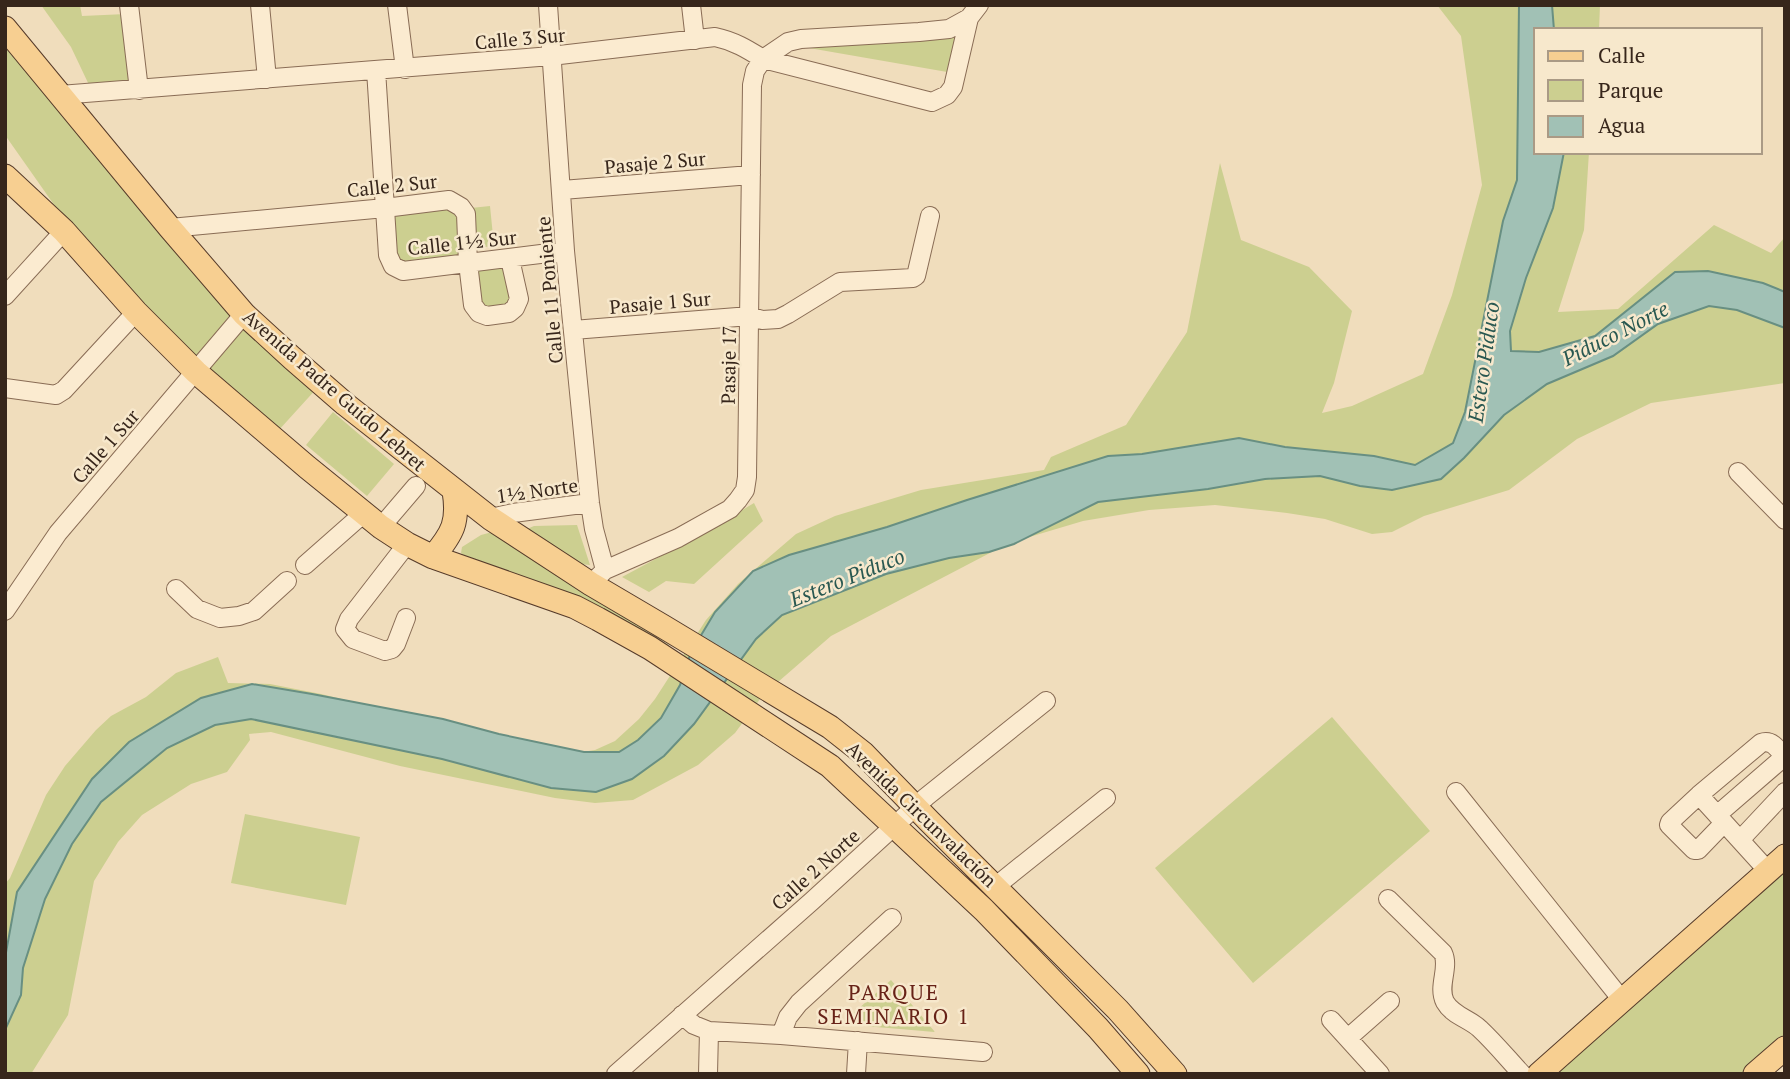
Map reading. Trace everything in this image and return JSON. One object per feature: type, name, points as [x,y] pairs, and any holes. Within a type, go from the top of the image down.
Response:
[{"type":"main road","name":"Avenida Padre Guido Lebret","points":[[5,28],[244,314],[336,396],[490,518],[598,577]]},
{"type":"main road","points":[[5,176],[64,231],[136,312],[196,372],[307,467],[407,544],[440,548],[490,518]]},
{"type":"main road","points":[[440,548],[454,523],[457,509],[454,491]]},
{"type":"main road","name":"Avenida Circunvalación","points":[[440,548],[575,607],[650,648],[830,766],[993,920],[1098,1028],[1138,1074]]},
{"type":"main road","name":"Avenida Circunvalación","points":[[598,577],[664,627],[830,727],[863,753],[1118,1010],[1175,1074]]},
{"type":"main road","points":[[1539,1074],[1776,863]]},
{"type":"main road","points":[[1755,1074],[1785,1048]]},
{"type":"street","points":[[129,5],[139,90]]},
{"type":"street","points":[[261,5],[267,79]]},
{"type":"street","points":[[397,5],[405,69]]},
{"type":"street","name":"Calle 11 Poniente","points":[[548,5],[565,251],[598,577]]},
{"type":"street","points":[[691,5],[695,40]]},
{"type":"street","points":[[763,60],[788,42],[801,39],[949,29],[974,12]]},
{"type":"street","name":"Calle 3 Sur","points":[[60,95],[551,57],[715,37],[743,46],[763,60],[932,102],[947,95],[953,88],[974,12]]},
{"type":"street","name":"Pasaje 17","points":[[598,577],[730,509],[745,490],[752,85],[755,71],[763,60]]},
{"type":"street","name":"Calle 1½ Sur","points":[[376,70],[387,255],[393,267],[403,271],[565,251]]},
{"type":"street","name":"Pasaje 2 Sur","points":[[562,190],[751,175]]},
{"type":"street","name":"Calle 2 Sur","points":[[170,228],[449,200],[456,203],[466,214],[468,263],[474,305],[480,313],[487,316],[509,313],[519,299],[510,259]]},
{"type":"street","name":"Pasaje 1 Sur","points":[[573,330],[750,316],[762,320],[778,319],[840,282],[913,278],[916,276],[930,216]]},
{"type":"street","points":[[10,291],[64,231]]},
{"type":"street","points":[[5,388],[56,395],[64,390],[136,312]]},
{"type":"street","name":"Calle 1 Sur","points":[[5,611],[58,533],[244,314]]},
{"type":"street","points":[[1738,472],[1785,520]]},
{"type":"street","points":[[305,565],[373,520],[416,486]]},
{"type":"street","name":"1½ Norte","points":[[490,518],[590,503]]},
{"type":"street","points":[[406,618],[392,649],[385,650],[353,639],[345,629],[349,619],[407,544]]},
{"type":"street","points":[[176,589],[197,609],[220,618],[254,611],[287,581]]},
{"type":"street","name":"Calle 2 Norte","points":[[616,1074],[916,807],[1046,701]]},
{"type":"street","points":[[1771,742],[1784,758],[1721,819],[1698,850],[1694,850],[1669,825],[1699,795],[1760,743],[1771,742]]},
{"type":"street","points":[[1456,792],[1622,1000]]},
{"type":"street","points":[[1740,840],[1785,792]]},
{"type":"street","points":[[1699,795],[1740,840],[1776,863]]},
{"type":"street","points":[[996,886],[1107,798]]},
{"type":"street","points":[[1388,900],[1446,958],[1442,987],[1445,1002],[1455,1014],[1473,1022],[1522,1074]]},
{"type":"street","points":[[780,1035],[788,1017],[799,1003],[892,918]]},
{"type":"street","points":[[1348,1038],[1390,1001]]},
{"type":"street","points":[[682,1015],[694,1025],[709,1031],[983,1052]]},
{"type":"street","points":[[1331,1020],[1380,1074]]},
{"type":"street","points":[[708,1074],[709,1031]]},
{"type":"street","points":[[856,1074],[858,1041]]},
{"type":"green space","points":[[41,5],[80,5],[82,16],[126,14],[135,84],[90,87],[71,47]]},
{"type":"green space","points":[[1437,5],[1600,5],[1599,28],[1534,28],[1534,154],[1589,154],[1584,230],[1558,312],[1618,309],[1714,225],[1771,253],[1785,237],[1785,383],[1651,403],[1577,439],[1509,490],[1424,516],[1392,532],[1372,534],[1325,519],[1215,505],[1149,510],[1083,521],[1009,543],[831,636],[763,695],[735,733],[698,765],[633,800],[595,803],[555,798],[400,766],[271,732],[249,734],[250,740],[227,772],[191,784],[142,815],[118,842],[94,881],[68,1015],[31,1074],[5,1074],[5,884],[46,795],[65,766],[111,716],[146,697],[176,673],[218,657],[228,683],[270,684],[321,694],[569,754],[595,750],[615,741],[639,719],[655,699],[706,620],[738,584],[796,534],[835,516],[921,490],[1044,470],[1051,457],[1126,425],[1187,332],[1220,163],[1241,240],[1309,267],[1352,311],[1334,383],[1322,413],[1352,406],[1423,374],[1452,295],[1482,185],[1461,36]]},
{"type":"green space","points":[[955,33],[953,73],[809,48]]},
{"type":"green space","points":[[5,40],[318,387],[278,431],[197,360],[69,226],[5,135]]},
{"type":"green space","points":[[455,203],[468,263],[393,266],[385,208]]},
{"type":"green space","points":[[490,206],[494,246],[475,248],[471,208]]},
{"type":"green space","points":[[510,259],[515,308],[479,313],[468,263]]},
{"type":"green space","points":[[333,412],[394,464],[367,496],[306,445]]},
{"type":"green space","points":[[754,503],[763,521],[694,584],[666,581],[649,592],[622,577],[704,533]]},
{"type":"green space","points":[[577,525],[590,565],[580,564],[527,529],[534,526]]},
{"type":"green space","points":[[496,531],[669,645],[667,649],[470,560],[461,553],[462,547],[481,535]]},
{"type":"green space","points":[[1332,717],[1430,831],[1253,983],[1155,868]]},
{"type":"green space","points":[[245,814],[360,837],[346,905],[231,883]]},
{"type":"green space","points":[[1785,865],[1785,1038],[1744,1074],[1550,1074]]},
{"type":"green space","points":[[891,980],[935,1032],[841,1024]]},
{"type":"water","points":[[1519,5],[1552,5],[1554,28],[1534,28],[1534,154],[1564,154],[1553,208],[1526,278],[1510,331],[1511,351],[1539,352],[1595,336],[1675,272],[1708,271],[1763,283],[1785,292],[1785,328],[1737,310],[1709,306],[1658,324],[1613,356],[1547,384],[1504,415],[1441,479],[1392,490],[1360,486],[1320,476],[1265,479],[1208,489],[1098,502],[1014,544],[886,574],[782,615],[756,639],[694,724],[664,756],[632,779],[596,792],[551,788],[442,759],[251,719],[215,725],[167,748],[101,802],[72,844],[45,899],[23,968],[21,995],[5,1030],[5,958],[17,892],[92,779],[129,742],[201,698],[252,684],[443,719],[584,752],[619,752],[638,740],[661,718],[680,685],[691,652],[715,612],[753,571],[789,555],[887,527],[1108,456],[1142,454],[1239,438],[1285,447],[1374,456],[1415,465],[1453,443],[1465,412],[1503,221],[1517,180]]},
{"type":"district","name":"PARQUE SEMINARIO 1","points":[[894,1004]]},
{"type":"water label","name":"Piduco Norte","points":[[1615,333]]},
{"type":"water label","name":"Estero Piduco","points":[[1483,362]]},
{"type":"water label","name":"Estero Piduco","points":[[847,577]]}]
